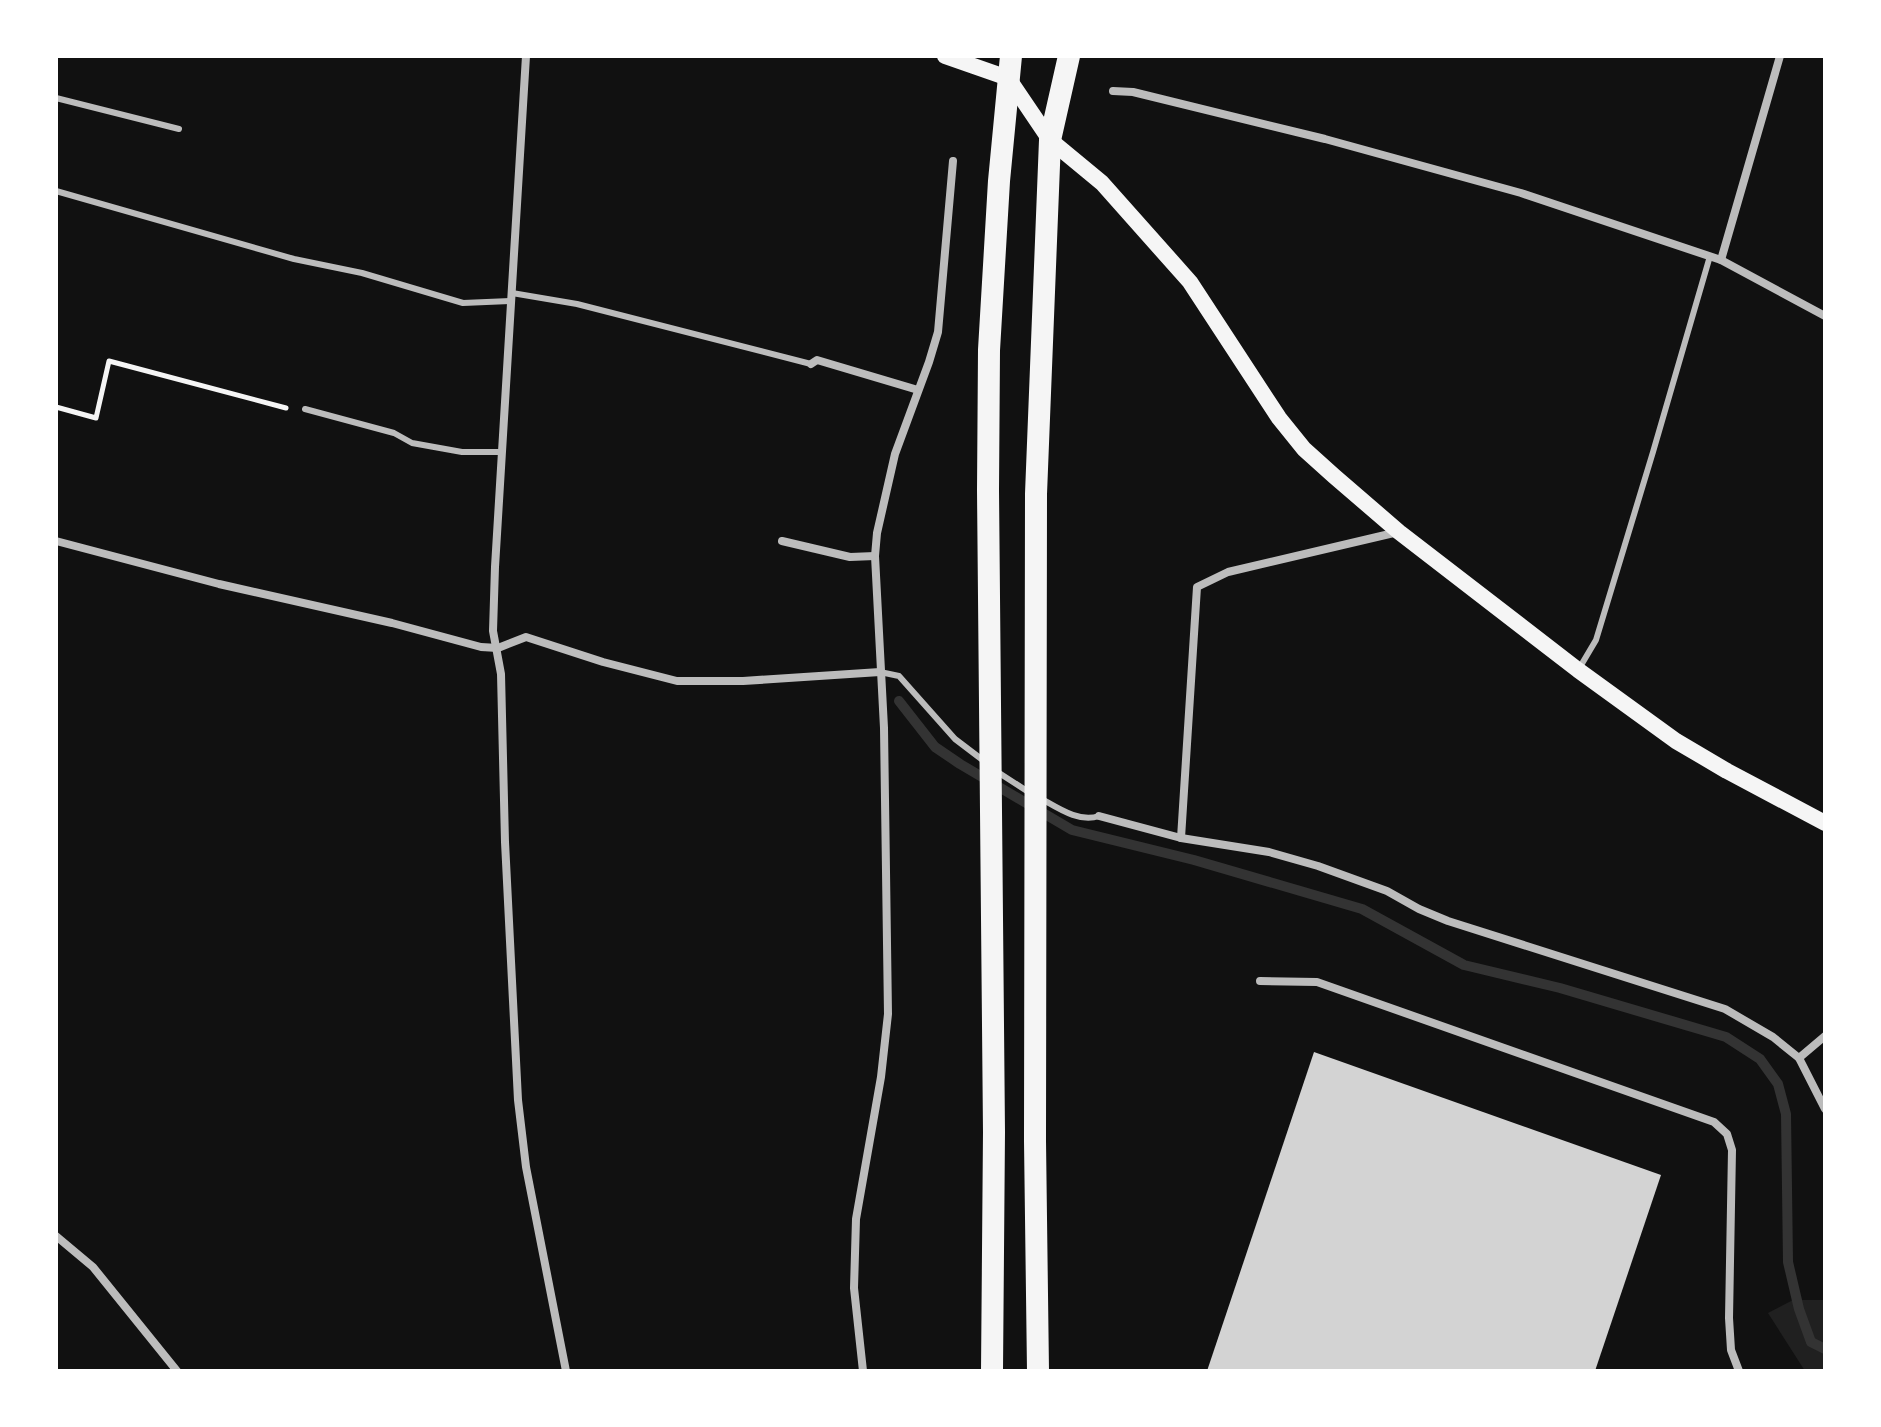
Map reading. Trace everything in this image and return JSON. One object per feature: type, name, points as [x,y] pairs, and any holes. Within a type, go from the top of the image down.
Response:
[{"type":"highway","points":[[1038,1371],[1035,1141],[1036,494],[1050,140],[1069,56]]},
{"type":"highway","points":[[992,1371],[994,1132],[989,350],[1009,67]]},
{"type":"main road","points":[[945,56],[1009,67],[1050,140],[1102,183],[1190,282],[1279,418],[1304,449],[1399,532],[1676,741],[1825,823]]},
{"type":"street","points":[[526,56],[493,631],[501,674],[518,1100],[526,1167],[566,1371]]},
{"type":"street","points":[[1721,260],[1780,56]]},
{"type":"street","points":[[1113,91],[1133,92],[1325,139],[1521,193],[1721,260],[1825,316]]},
{"type":"street","points":[[863,1371],[854,1288],[856,1219],[881,1077],[888,1014],[884,728],[875,556],[877,533],[895,454],[938,332],[953,161]]},
{"type":"street","points":[[811,364],[817,360],[918,390]]},
{"type":"street","points":[[1181,838],[1197,587],[1228,572],[1399,532]]},
{"type":"street","points":[[56,541],[481,647],[498,648],[526,637],[603,662],[677,681],[743,681],[880,672]]},
{"type":"street","points":[[782,541],[850,557],[875,556]]},
{"type":"street","points":[[1099,816],[1181,838],[1269,852],[1318,866],[1387,891],[1448,921],[1725,1009],[1773,1037],[1799,1058],[1825,1109]]},
{"type":"street","points":[[1260,981],[1317,982],[1714,1122],[1727,1134],[1732,1150],[1729,1318],[1731,1350],[1739,1371]]},
{"type":"street","points":[[1799,1058],[1825,1036]]},
{"type":"street","points":[[56,1236],[93,1267],[177,1371]]},
{"type":"lane","points":[[56,98],[179,129]]},
{"type":"lane","points":[[56,191],[294,259],[362,273],[463,303],[512,297],[577,304],[811,364]]},
{"type":"lane","points":[[1578,670],[1596,640],[1710,256]]},
{"type":"lane","points":[[305,409],[394,433],[412,443],[462,452],[502,452]]},
{"type":"lane","points":[[880,672],[899,676],[955,739],[1010,781],[1061,810],[1088,820],[1099,816]]},
{"type":"path","points":[[56,407],[96,418],[109,361],[298,412],[305,409]]},
{"type":"shaded area","points":[[1793,1300],[1825,1300],[1825,1371],[1805,1371],[1768,1313]]},
{"type":"building","points":[[1314,1052],[1661,1175],[1595,1371],[1207,1371]]},
{"type":"waterway","points":[[899,701],[935,747],[1072,830],[1194,860],[1362,909],[1464,965],[1560,988],[1726,1037],[1760,1059],[1778,1084],[1786,1114],[1788,1262],[1799,1309],[1811,1342],[1825,1349]]}]
